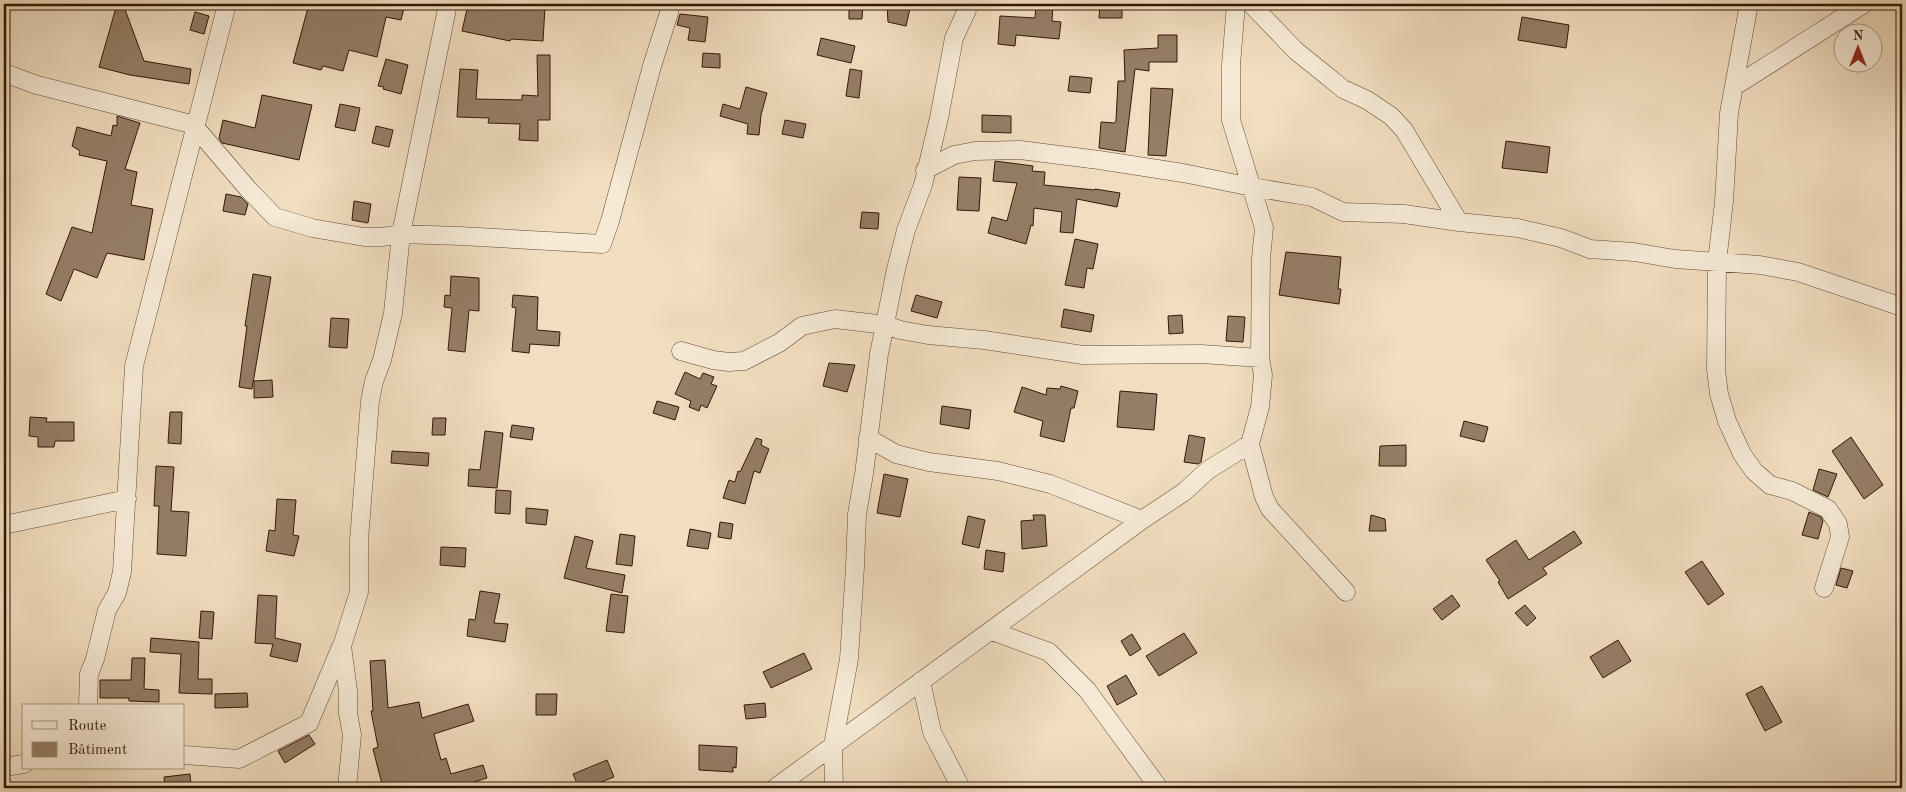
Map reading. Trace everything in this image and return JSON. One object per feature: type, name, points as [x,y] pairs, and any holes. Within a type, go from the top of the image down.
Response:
[{"type":"street","points":[[88,704],[89,674],[95,659],[107,610],[117,593],[122,572],[134,366],[227,4]]},
{"type":"street","points":[[185,755],[239,759],[309,723],[342,646],[359,592],[359,540],[370,401],[393,313],[401,234],[448,4]]},
{"type":"street","points":[[4,73],[37,85],[187,123],[195,127],[248,189],[275,217],[312,228],[364,237],[401,234],[475,236],[602,244],[670,4]]},
{"type":"street","points":[[834,788],[833,746],[849,659],[857,514],[879,354],[896,269],[906,230],[923,185],[925,170],[939,118],[954,38],[967,4]]},
{"type":"street","points":[[1236,4],[1231,65],[1231,120],[1264,228],[1261,258],[1260,358],[1263,375],[1260,407],[1250,444],[1264,497],[1270,509],[1346,592]]},
{"type":"street","points":[[1250,4],[1296,51],[1343,89],[1367,100],[1391,116],[1404,130],[1459,222]]},
{"type":"street","points":[[1749,4],[1729,113],[1724,202],[1717,262],[1716,370],[1719,394],[1727,421],[1742,454],[1754,471],[1770,485],[1792,490],[1828,509],[1838,524],[1840,536],[1824,588]]},
{"type":"street","points":[[1735,86],[1864,4]]},
{"type":"street","points":[[925,170],[954,155],[975,151],[1020,150],[1099,160],[1312,197],[1343,212],[1404,214],[1518,228],[1561,238],[1590,249],[1634,252],[1675,259],[1760,265],[1798,272],[1902,307]]},
{"type":"street","points":[[681,350],[713,360],[744,361],[779,342],[802,326],[835,318],[886,325],[900,330],[928,335],[984,340],[1083,356],[1201,354],[1260,358]]},
{"type":"street","points":[[868,438],[896,454],[929,462],[998,472],[1050,484],[1142,520]]},
{"type":"street","points":[[775,788],[1142,520],[1184,492],[1208,470],[1250,444]]},
{"type":"street","points":[[4,525],[127,499]]},
{"type":"street","points":[[992,631],[1050,652],[1087,690],[1159,788]]},
{"type":"street","points":[[342,646],[348,691],[348,714],[352,735],[347,788]]},
{"type":"street","points":[[921,681],[932,732],[961,788]]},
{"type":"street","points":[[4,767],[22,764]]},
{"type":"building","points":[[117,4],[123,4],[144,61],[191,69],[189,84],[130,75],[99,67]]},
{"type":"building","points":[[309,4],[388,4],[404,8],[401,20],[386,17],[377,57],[349,50],[343,71],[323,66],[321,70],[293,63]]},
{"type":"building","points":[[470,4],[541,4],[541,6],[545,7],[543,41],[511,39],[510,41],[462,31]]},
{"type":"building","points":[[849,4],[863,4],[862,19],[849,19]]},
{"type":"building","points":[[887,4],[911,4],[906,26],[888,22]]},
{"type":"building","points":[[1036,4],[1053,4],[1052,21],[1061,22],[1059,39],[1016,35],[1015,46],[998,44],[1000,16],[1035,18]]},
{"type":"building","points":[[1100,4],[1122,4],[1122,18],[1099,18]]},
{"type":"building","points":[[195,12],[209,16],[204,34],[190,30]]},
{"type":"building","points":[[680,14],[708,17],[705,42],[688,40],[690,28],[677,25]]},
{"type":"building","points":[[1522,17],[1569,25],[1566,48],[1518,40]]},
{"type":"building","points":[[1158,35],[1177,35],[1177,62],[1149,62],[1149,71],[1135,69],[1125,152],[1099,148],[1101,122],[1114,123],[1116,121],[1118,81],[1125,81],[1124,50],[1158,48]]},
{"type":"building","points":[[821,38],[855,46],[851,63],[817,55]]},
{"type":"building","points":[[703,53],[720,54],[720,68],[702,67]]},
{"type":"building","points":[[537,55],[550,55],[550,120],[538,120],[538,141],[519,140],[520,124],[488,123],[489,118],[457,117],[460,69],[478,70],[476,99],[522,100],[522,95],[538,96]]},
{"type":"building","points":[[386,59],[408,65],[401,94],[378,86]]},
{"type":"building","points":[[850,69],[862,71],[859,98],[846,96]]},
{"type":"building","points":[[1070,76],[1092,78],[1090,93],[1068,91]]},
{"type":"building","points":[[746,87],[767,93],[761,115],[759,135],[747,134],[748,124],[720,116],[723,104],[740,109]]},
{"type":"building","points":[[1151,88],[1173,89],[1166,156],[1148,155]]},
{"type":"building","points":[[262,95],[312,105],[299,160],[222,143],[219,138],[223,120],[255,128]]},
{"type":"building","points":[[340,104],[360,108],[355,131],[335,127]]},
{"type":"building","points":[[982,115],[1011,116],[1011,133],[982,132]]},
{"type":"building","points":[[117,116],[140,123],[125,169],[137,172],[131,205],[153,209],[144,260],[107,253],[97,278],[74,269],[61,301],[46,294],[72,227],[92,233],[107,161],[79,155],[80,151],[72,146],[77,127],[111,136],[113,125],[117,126]]},
{"type":"building","points":[[785,120],[806,124],[803,138],[782,134]]},
{"type":"building","points":[[376,126],[393,130],[389,147],[372,143]]},
{"type":"building","points":[[1506,141],[1550,147],[1547,173],[1502,168]]},
{"type":"building","points":[[995,161],[1033,166],[1032,171],[1045,172],[1044,185],[1120,193],[1117,207],[1077,199],[1073,233],[1060,232],[1062,212],[1034,208],[1033,226],[1031,225],[1026,244],[988,233],[992,217],[1007,221],[1017,183],[993,181]]},
{"type":"building","points":[[959,177],[981,178],[979,211],[957,210]]},
{"type":"building","points":[[226,194],[241,197],[248,204],[245,215],[223,211]]},
{"type":"building","points":[[354,201],[371,204],[368,223],[352,220]]},
{"type":"building","points":[[862,212],[879,213],[878,229],[860,228]]},
{"type":"building","points":[[1075,239],[1098,244],[1093,269],[1087,268],[1084,288],[1065,285]]},
{"type":"building","points":[[1286,252],[1341,257],[1338,289],[1341,289],[1339,304],[1279,295]]},
{"type":"building","points":[[253,274],[271,277],[252,389],[239,387],[247,326],[245,326]]},
{"type":"building","points":[[451,276],[479,278],[479,311],[469,310],[465,352],[448,350],[452,308],[444,307],[445,295],[450,296]]},
{"type":"building","points":[[513,295],[538,297],[537,330],[560,332],[559,346],[530,344],[529,353],[512,351],[516,308],[512,307]]},
{"type":"building","points":[[916,295],[942,302],[937,318],[911,311]]},
{"type":"building","points":[[1064,309],[1094,315],[1091,332],[1061,327]]},
{"type":"building","points":[[1182,315],[1183,333],[1169,334],[1168,316]]},
{"type":"building","points":[[1228,316],[1245,317],[1243,342],[1226,341]]},
{"type":"building","points":[[331,318],[349,319],[347,348],[329,347]]},
{"type":"building","points":[[829,363],[855,365],[847,392],[823,386]]},
{"type":"building","points":[[685,372],[700,379],[703,373],[714,377],[711,384],[717,386],[707,408],[701,405],[699,411],[689,407],[691,401],[675,394]]},
{"type":"building","points":[[272,380],[273,397],[254,398],[254,381]]},
{"type":"building","points":[[1061,386],[1078,391],[1074,408],[1071,408],[1064,442],[1040,436],[1043,421],[1014,412],[1022,387],[1046,395],[1047,388],[1060,389]]},
{"type":"building","points":[[1120,391],[1157,394],[1154,430],[1117,427]]},
{"type":"building","points":[[657,401],[679,407],[675,420],[653,413]]},
{"type":"building","points":[[942,406],[971,410],[969,429],[940,424]]},
{"type":"building","points":[[170,412],[182,412],[181,444],[168,443]]},
{"type":"building","points":[[30,417],[47,418],[46,422],[74,422],[74,441],[55,441],[54,447],[38,447],[38,437],[29,436]]},
{"type":"building","points":[[433,418],[446,418],[445,435],[432,435]]},
{"type":"building","points":[[1464,421],[1488,427],[1484,442],[1460,436]]},
{"type":"building","points":[[512,425],[534,428],[532,440],[510,437]]},
{"type":"building","points":[[485,431],[503,433],[497,488],[468,486],[469,469],[480,470]]},
{"type":"building","points":[[1189,435],[1205,438],[1201,462],[1198,464],[1184,462]]},
{"type":"building","points":[[1851,437],[1883,485],[1864,499],[1832,451]]},
{"type":"building","points":[[756,438],[762,440],[761,445],[769,449],[760,473],[754,471],[745,504],[723,498],[729,480],[735,482],[738,471],[740,472]]},
{"type":"building","points":[[1406,445],[1406,466],[1379,466],[1380,446]]},
{"type":"building","points":[[392,451],[429,453],[428,466],[391,463]]},
{"type":"building","points":[[156,466],[174,467],[171,511],[189,512],[186,556],[157,554],[159,506],[154,506]]},
{"type":"building","points":[[1819,469],[1837,474],[1828,497],[1813,490]]},
{"type":"building","points":[[884,474],[908,479],[900,517],[877,513]]},
{"type":"building","points":[[496,490],[511,491],[510,514],[495,513]]},
{"type":"building","points":[[277,499],[296,500],[293,535],[299,536],[294,556],[266,551],[269,530],[275,531]]},
{"type":"building","points":[[526,508],[548,510],[546,525],[526,523]]},
{"type":"building","points":[[1809,512],[1821,517],[1823,521],[1818,539],[1802,535]]},
{"type":"building","points":[[1033,515],[1045,515],[1047,546],[1022,549],[1021,521],[1034,520]]},
{"type":"building","points":[[1371,515],[1385,519],[1386,531],[1369,531]]},
{"type":"building","points":[[968,516],[985,520],[979,548],[962,544]]},
{"type":"building","points":[[720,522],[733,524],[731,539],[718,537]]},
{"type":"building","points":[[690,529],[711,533],[708,549],[687,546]]},
{"type":"building","points":[[1574,531],[1582,543],[1543,568],[1547,574],[1508,599],[1498,582],[1500,581],[1486,560],[1516,540],[1529,560]]},
{"type":"building","points":[[620,534],[635,536],[632,566],[616,564]]},
{"type":"building","points":[[575,536],[593,541],[586,568],[625,575],[622,593],[564,578]]},
{"type":"building","points":[[441,547],[466,548],[465,567],[440,565]]},
{"type":"building","points":[[986,550],[1005,553],[1003,572],[984,569]]},
{"type":"building","points":[[1702,561],[1724,594],[1708,605],[1685,572]]},
{"type":"building","points":[[1841,568],[1853,571],[1847,588],[1836,585]]},
{"type":"building","points":[[480,591],[500,594],[494,623],[508,624],[505,642],[467,636],[469,619],[475,620]]},
{"type":"building","points":[[611,594],[628,596],[624,633],[606,631]]},
{"type":"building","points":[[258,595],[277,596],[275,638],[301,644],[297,662],[270,656],[273,644],[255,643]]},
{"type":"building","points":[[1452,595],[1460,606],[1442,620],[1433,609]]},
{"type":"building","points":[[1525,605],[1536,618],[1527,626],[1515,613]]},
{"type":"building","points":[[201,611],[214,612],[212,639],[199,638]]},
{"type":"building","points":[[1184,633],[1197,653],[1159,676],[1146,656]]},
{"type":"building","points":[[1132,634],[1141,649],[1130,656],[1121,641]]},
{"type":"building","points":[[151,638],[199,642],[198,679],[212,679],[212,694],[179,693],[181,654],[150,652]]},
{"type":"building","points":[[1618,640],[1631,661],[1603,678],[1590,657]]},
{"type":"building","points":[[804,653],[812,669],[771,688],[763,672]]},
{"type":"building","points":[[132,658],[145,658],[144,689],[159,690],[159,702],[129,701],[129,698],[100,698],[100,680],[131,680]]},
{"type":"building","points":[[385,660],[388,708],[419,702],[422,718],[468,704],[474,721],[434,734],[441,760],[446,758],[451,774],[483,765],[487,778],[454,788],[383,788],[373,749],[378,747],[371,711],[373,711],[370,661]]},
{"type":"building","points":[[1126,675],[1137,694],[1117,705],[1107,686]]},
{"type":"building","points":[[1762,686],[1782,722],[1765,731],[1746,694]]},
{"type":"building","points":[[247,693],[248,707],[215,708],[215,694]]},
{"type":"building","points":[[536,694],[557,694],[556,715],[536,715]]},
{"type":"building","points":[[765,703],[766,717],[746,719],[744,705]]},
{"type":"building","points":[[309,735],[315,744],[285,763],[278,751]]},
{"type":"building","points":[[699,745],[737,747],[736,768],[733,767],[733,772],[699,770]]},
{"type":"building","points":[[607,760],[614,777],[586,788],[579,788],[573,774]]},
{"type":"building","points":[[190,774],[191,786],[165,788],[164,777]]}]
